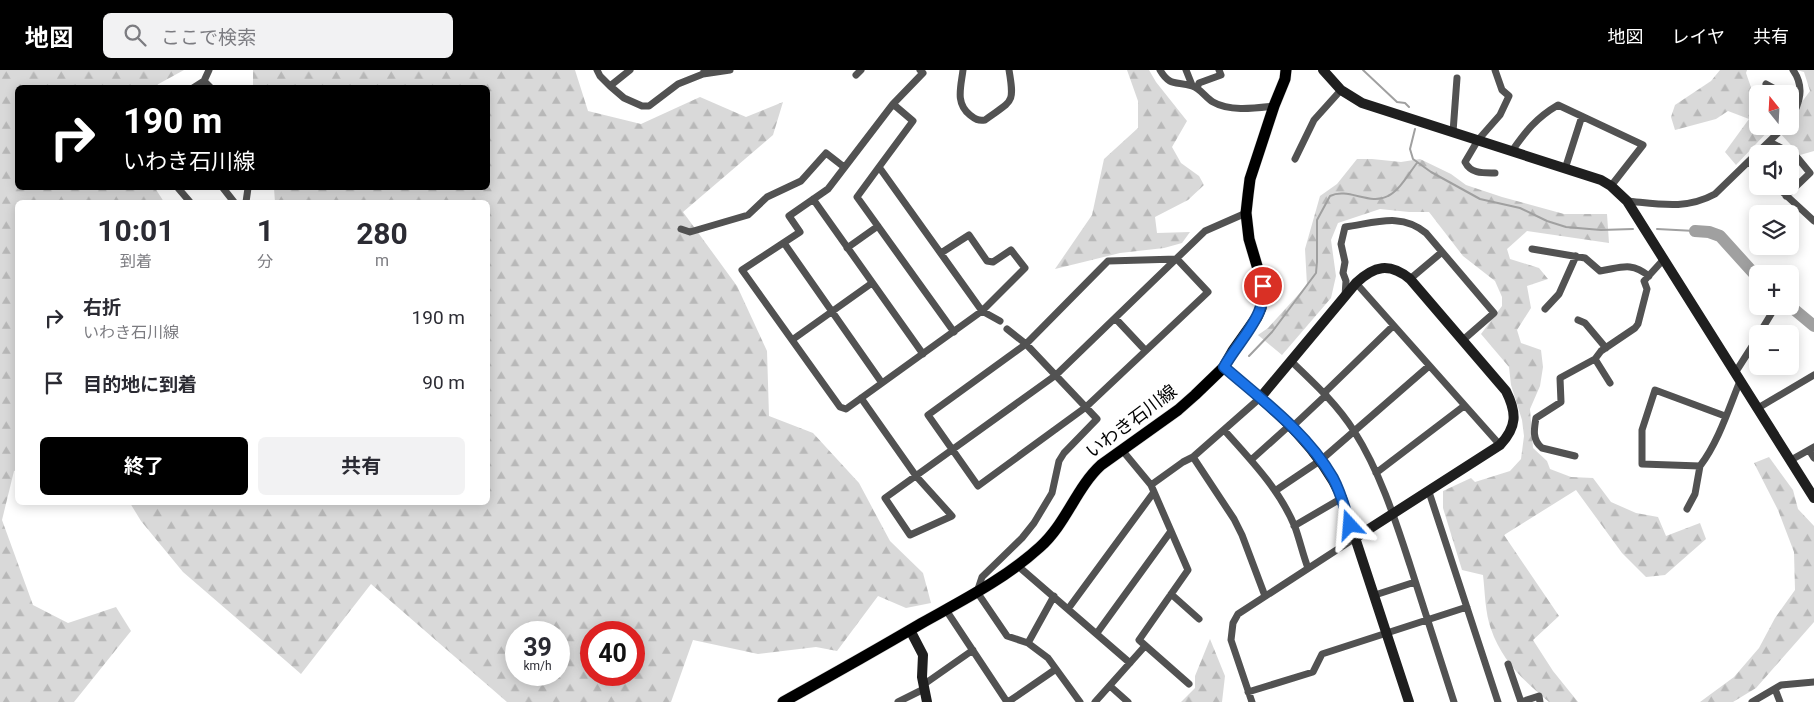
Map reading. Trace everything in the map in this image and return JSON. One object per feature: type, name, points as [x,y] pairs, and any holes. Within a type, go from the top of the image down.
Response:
[{"type":"main road","name":"いわき石川線","points":[[784,702],[977,592],[1018,566],[1042,546],[1054,532],[1091,474],[1178,410],[1224,367],[1233,350],[1257,317],[1263,296],[1261,276],[1249,239],[1246,213],[1250,179],[1285,79],[1286,70]]},
{"type":"street","points":[[198,85],[204,82],[209,70]]},
{"type":"street","points":[[597,70],[600,76],[624,98],[642,106],[649,106],[678,84],[704,72],[730,70]]},
{"type":"street","points":[[610,86],[630,70]]},
{"type":"street","points":[[920,70],[923,73],[893,104],[828,189],[789,216],[800,232],[742,270],[840,407],[846,409],[982,311],[1025,268],[1011,250],[993,262],[987,261],[969,235],[941,253]]},
{"type":"street","points":[[963,70],[960,94],[963,110],[976,120],[985,120],[1009,102],[1012,97],[1009,70]]},
{"type":"street","points":[[1160,70],[1166,80],[1171,83],[1195,87]]},
{"type":"street","points":[[1186,70],[1195,87],[1216,104],[1231,108],[1274,106]]},
{"type":"street","points":[[1195,87],[1199,82],[1220,74],[1219,70]]},
{"type":"street","points":[[1323,70],[1341,90],[1362,103],[1602,180],[1611,186],[1627,201],[1792,460],[1814,498]]},
{"type":"street","points":[[1495,173],[1471,170],[1467,166],[1466,159],[1478,140],[1500,115],[1509,96],[1502,90],[1496,70]]},
{"type":"street","points":[[1792,70],[1800,83],[1799,101]]},
{"type":"street","points":[[1453,132],[1457,78]]},
{"type":"street","points":[[204,82],[207,85]]},
{"type":"street","points":[[1296,159],[1314,120],[1341,90]]},
{"type":"street","points":[[893,104],[912,121],[857,197],[954,332]]},
{"type":"street","points":[[1512,151],[1528,128],[1558,105],[1643,145],[1611,186]]},
{"type":"street","points":[[1565,169],[1582,116]]},
{"type":"street","points":[[1767,145],[1777,135]]},
{"type":"street","points":[[1770,142],[1796,156],[1810,173],[1786,196],[1811,219],[1814,210]]},
{"type":"street","points":[[682,229],[690,232],[748,215],[767,197],[801,181],[826,153],[844,167]]},
{"type":"street","points":[[1627,201],[1681,205],[1698,202],[1714,194],[1749,162]]},
{"type":"street","points":[[879,168],[982,311],[1000,321]]},
{"type":"street","points":[[180,190],[188,200]]},
{"type":"street","points":[[225,190],[232,200]]},
{"type":"street","points":[[813,199],[923,354]]},
{"type":"street","points":[[861,398],[916,476],[952,516],[910,535],[885,498],[916,476],[952,450],[1056,376],[1206,231],[1246,213]]},
{"type":"street","points":[[1345,296],[1346,281],[1343,273],[1345,262],[1341,244],[1346,227],[1396,220],[1406,221],[1416,225],[1426,233],[1494,313],[1462,340]]},
{"type":"street","points":[[847,248],[878,226]]},
{"type":"street","points":[[784,243],[882,383]]},
{"type":"street","points":[[1532,249],[1576,256],[1588,260],[1600,271],[1628,266],[1638,268],[1649,276]]},
{"type":"street","points":[[1410,279],[1442,252]]},
{"type":"street","points":[[1545,309],[1559,294],[1576,256]]},
{"type":"street","points":[[1177,258],[1208,292],[1086,407],[978,486],[928,415],[1026,344],[1108,261],[1177,258]]},
{"type":"street","points":[[1575,456],[1542,448],[1533,433],[1536,418],[1561,402],[1560,378],[1595,359],[1601,351],[1635,328],[1638,324],[1647,289],[1644,281],[1664,259]]},
{"type":"street","points":[[1151,484],[1182,462],[1193,457],[1260,398],[1345,296],[1365,274],[1374,269],[1383,268],[1401,272],[1410,279],[1506,391],[1511,400],[1514,419],[1512,428],[1500,445],[1238,614],[1233,623],[1231,640],[1252,702]]},
{"type":"street","points":[[792,340],[872,283]]},
{"type":"street","points":[[1356,284],[1500,445]]},
{"type":"street","points":[[1115,318],[1145,350]]},
{"type":"street","points":[[1578,320],[1585,323],[1606,348]]},
{"type":"street","points":[[1251,460],[1325,394],[1393,326]]},
{"type":"street","points":[[1007,329],[1026,344],[1097,419],[1064,453],[1059,461],[1052,493],[1034,523],[1022,538],[982,577],[977,592],[1007,636],[1028,643],[1048,658],[1080,702]]},
{"type":"street","points":[[1687,508],[1695,494],[1700,466],[1708,456],[1725,416],[1738,377],[1749,354]]},
{"type":"street","points":[[1595,359],[1610,382]]},
{"type":"street","points":[[1291,361],[1325,394],[1354,432],[1376,473],[1393,514],[1454,702]]},
{"type":"street","points":[[1275,491],[1321,460],[1429,366]]},
{"type":"street","points":[[1224,367],[1291,426],[1321,460],[1333,479],[1342,498],[1409,702]]},
{"type":"street","points":[[1758,408],[1814,375]]},
{"type":"street","points":[[1700,466],[1642,464],[1642,430],[1655,390],[1725,416]]},
{"type":"street","points":[[1376,473],[1464,406]]},
{"type":"street","points":[[1224,430],[1275,491],[1294,526],[1308,568]]},
{"type":"street","points":[[1792,460],[1811,448],[1814,458]]},
{"type":"street","points":[[1122,450],[1151,484],[1188,570],[1139,640],[1189,684]]},
{"type":"street","points":[[1193,457],[1234,519],[1265,596]]},
{"type":"street","points":[[1068,609],[1154,492]]},
{"type":"street","points":[[1429,492],[1498,702]]},
{"type":"street","points":[[1294,526],[1342,498]]},
{"type":"street","points":[[1097,633],[1171,531]]},
{"type":"street","points":[[1018,566],[1130,663]]},
{"type":"street","points":[[1375,595],[1415,582]]},
{"type":"street","points":[[1171,594],[1199,619]]},
{"type":"street","points":[[1028,643],[1054,596]]},
{"type":"street","points":[[1248,692],[1313,672],[1322,654],[1467,607]]},
{"type":"street","points":[[946,610],[1008,702],[1056,669]]},
{"type":"street","points":[[910,630],[923,655],[921,669],[927,702]]},
{"type":"street","points":[[1095,702],[1145,646]]},
{"type":"street","points":[[898,702],[923,687],[973,650]]},
{"type":"street","points":[[1508,664],[1521,702],[1538,696],[1540,702]]},
{"type":"street","points":[[1752,702],[1782,685],[1814,682]]},
{"type":"street","points":[[1110,686],[1128,702]]},
{"type":"street","points":[[1775,689],[1780,702]]},
{"type":"green space","points":[[0,70],[184,70],[157,85],[15,85],[15,190],[156,190],[163,200],[15,200],[15,471],[2,520],[33,605],[68,623],[116,607],[131,631],[74,702],[0,702]]},
{"type":"green space","points":[[253,70],[575,70],[588,111],[641,124],[700,97],[746,117],[783,102],[773,135],[683,212],[737,286],[767,351],[769,416],[813,433],[859,483],[890,541],[923,573],[931,603],[906,608],[878,596],[837,651],[816,647],[758,654],[693,640],[671,702],[507,702],[371,584],[301,674],[183,572],[141,521],[131,505],[490,505],[490,200],[275,200],[274,190],[490,190],[490,85],[253,85]]},
{"type":"green space","points":[[1127,70],[1149,70],[1156,82],[1187,121],[1172,147],[1181,163],[1199,176],[1204,185],[1188,200],[1155,217],[1157,233],[1190,232],[1182,243],[1164,248],[1120,253],[1055,269],[1092,215],[1104,159],[1138,128],[1138,101]]},
{"type":"green space","points":[[1720,70],[1747,70],[1746,73],[1750,85],[1749,119],[1728,111],[1716,119],[1675,130],[1671,117],[1675,105],[1711,81]]},
{"type":"green space","points":[[1797,70],[1814,70],[1814,151],[1800,155],[1799,145],[1791,145],[1782,135],[1799,135],[1799,106],[1810,91],[1804,72]]},
{"type":"green space","points":[[1749,119],[1749,135],[1764,135],[1755,145],[1749,145],[1749,151],[1736,165],[1725,152]]},
{"type":"green space","points":[[1357,159],[1401,162],[1420,159],[1451,174],[1466,185],[1502,197],[1564,214],[1607,214],[1609,243],[1527,231],[1507,249],[1510,259],[1539,268],[1548,279],[1527,286],[1531,308],[1517,330],[1521,343],[1541,350],[1543,367],[1540,386],[1530,409],[1533,448],[1547,461],[1550,469],[1571,477],[1593,478],[1611,502],[1636,513],[1658,517],[1666,536],[1700,523],[1706,539],[1665,575],[1646,577],[1622,553],[1576,490],[1504,535],[1559,616],[1533,640],[1553,671],[1578,702],[1549,702],[1515,670],[1501,651],[1489,623],[1483,575],[1462,570],[1443,508],[1443,491],[1471,478],[1475,482],[1510,471],[1521,459],[1524,436],[1522,420],[1511,385],[1509,367],[1481,334],[1502,306],[1502,297],[1495,281],[1463,256],[1429,212],[1380,209],[1338,223],[1331,240],[1336,276],[1331,298],[1282,355],[1258,335],[1268,328],[1307,285],[1305,249],[1320,196],[1337,184]]},
{"type":"green space","points":[[1769,457],[1793,490],[1798,509],[1814,526],[1814,622],[1756,688],[1733,702],[1700,702],[1734,677],[1759,648],[1775,618],[1795,590],[1794,552],[1778,510],[1754,463]]},
{"type":"green space","points":[[1210,639],[1225,676],[1222,702],[1181,702],[1195,688],[1195,676]]},
{"type":"waterway","points":[[1363,70],[1397,102],[1405,103],[1409,107]]},
{"type":"waterway","points":[[1415,129],[1410,149],[1413,159],[1431,172],[1480,199],[1520,208],[1547,221],[1566,227],[1601,230],[1633,229]]},
{"type":"waterway","points":[[1249,356],[1272,332],[1316,273],[1317,220],[1330,196],[1344,194],[1381,199],[1400,186],[1417,163]]},
{"type":"waterway","points":[[1657,229],[1695,231]]},
{"type":"waterway","points":[[1695,231],[1709,232],[1720,236],[1749,268]]},
{"type":"waterway","points":[[1799,314],[1814,326]]},
{"type":"route","points":[[1263,286],[1261,308],[1257,317],[1233,350],[1224,367],[1292,427],[1321,460],[1342,498],[1350,525]]}]
